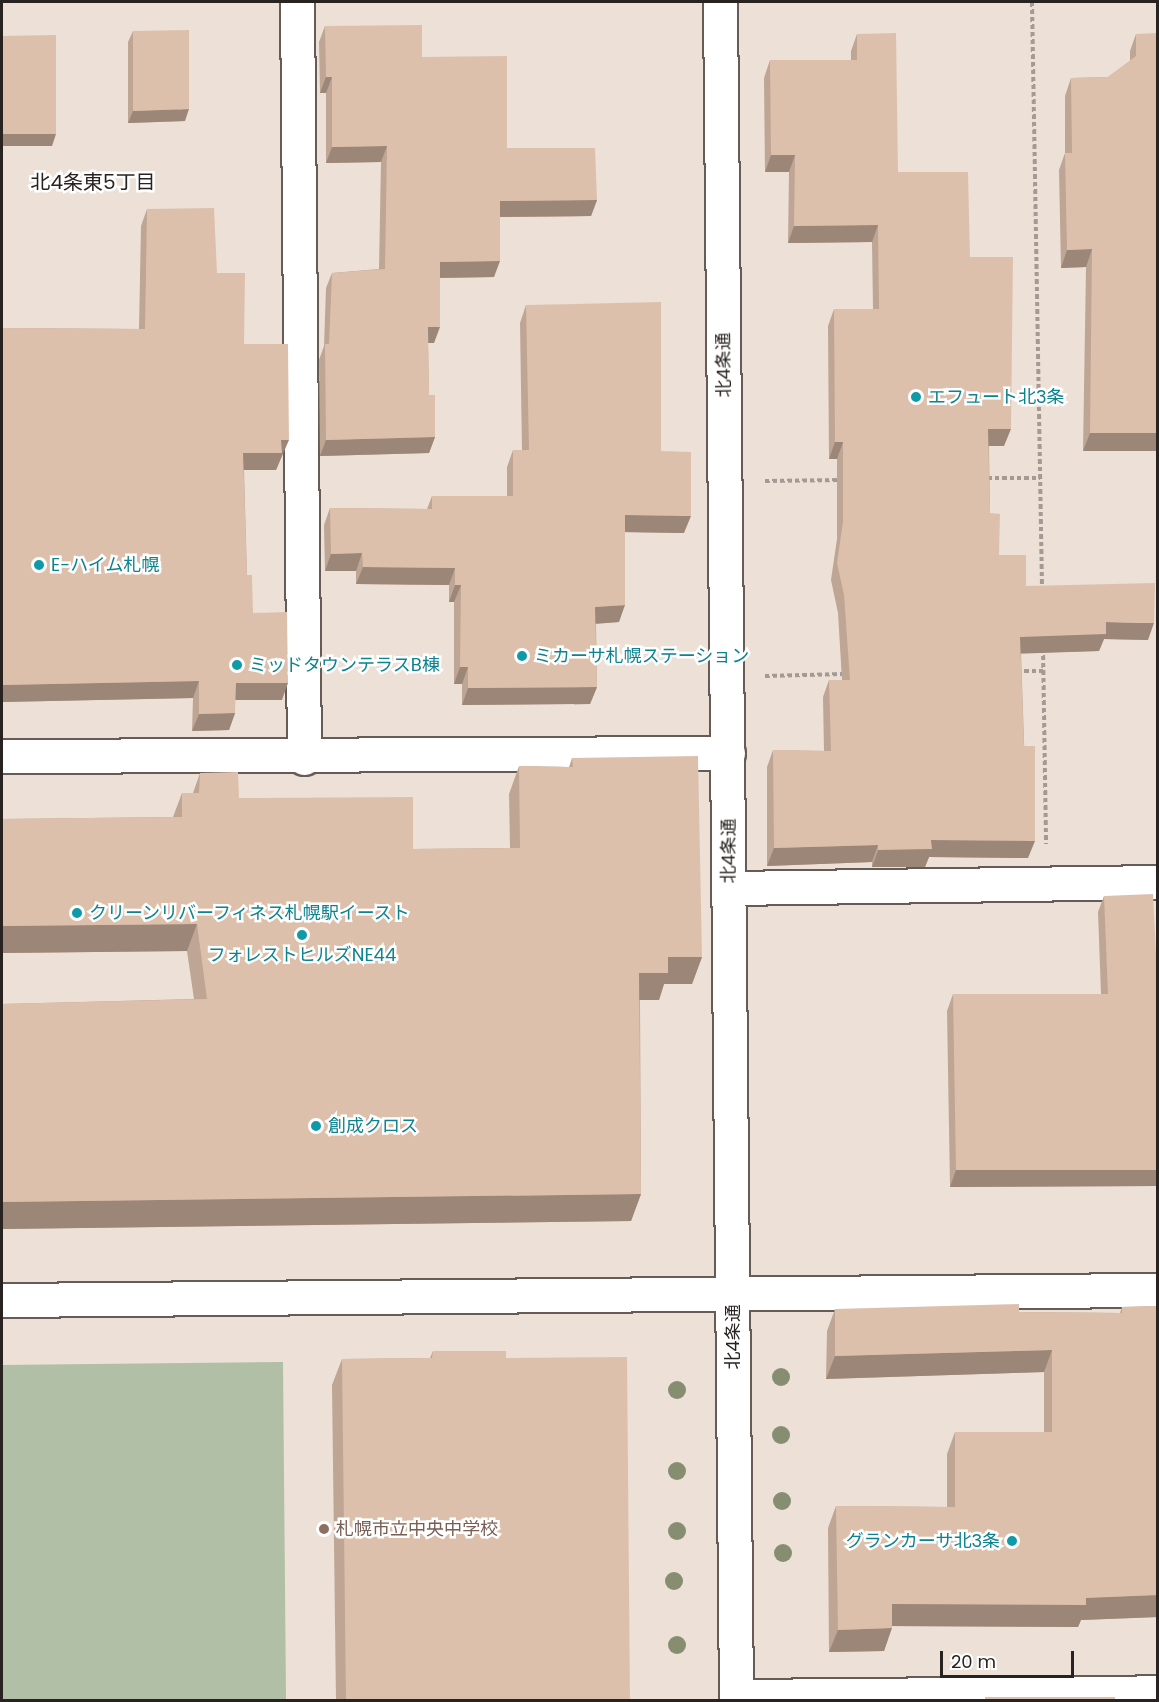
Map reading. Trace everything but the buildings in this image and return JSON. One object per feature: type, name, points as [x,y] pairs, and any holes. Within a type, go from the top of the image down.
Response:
[{"type":"street","points":[[297,2],[304,758]]},
{"type":"street","name":"北4条通","points":[[720,2],[729,753],[736,1698]]},
{"type":"street","points":[[2,756],[304,758],[729,753]]},
{"type":"street","points":[[730,888],[1158,882]]},
{"type":"street","points":[[2,1300],[1158,1290]]},
{"type":"street","points":[[736,1698],[1158,1692]]},
{"type":"path","points":[[1032,2],[1042,591]]},
{"type":"path","points":[[981,478],[1040,478]]},
{"type":"path","points":[[725,482],[851,480]]},
{"type":"path","points":[[1043,637],[1047,884]]},
{"type":"path","points":[[1007,672],[1043,671]]},
{"type":"path","points":[[757,676],[852,674]]},
{"type":"green space","points":[[283,1362],[286,1700],[2,1700],[2,1365]]},
{"type":"place","name":"エフュート北3条","points":[[916,397]]},
{"type":"place","name":"E-ハイム札幌","points":[[39,565]]},
{"type":"place","name":"ミカーサ札幌ステーション","points":[[522,656]]},
{"type":"place","name":"ミッドタウンテラスB棟","points":[[237,665]]},
{"type":"place","name":"クリーンリバーフィネス札幌駅イースト","points":[[77,913]]},
{"type":"place","name":"フォレストヒルズNE44","points":[[302,935]]},
{"type":"place","name":"創成クロス","points":[[316,1126]]},
{"type":"place","name":"札幌市立中央中学校","points":[[324,1529]]},
{"type":"place","name":"グランカーサ北3条","points":[[1012,1541]]},
{"type":"district","name":"北4条東5丁目","points":[[93,182]]}]
